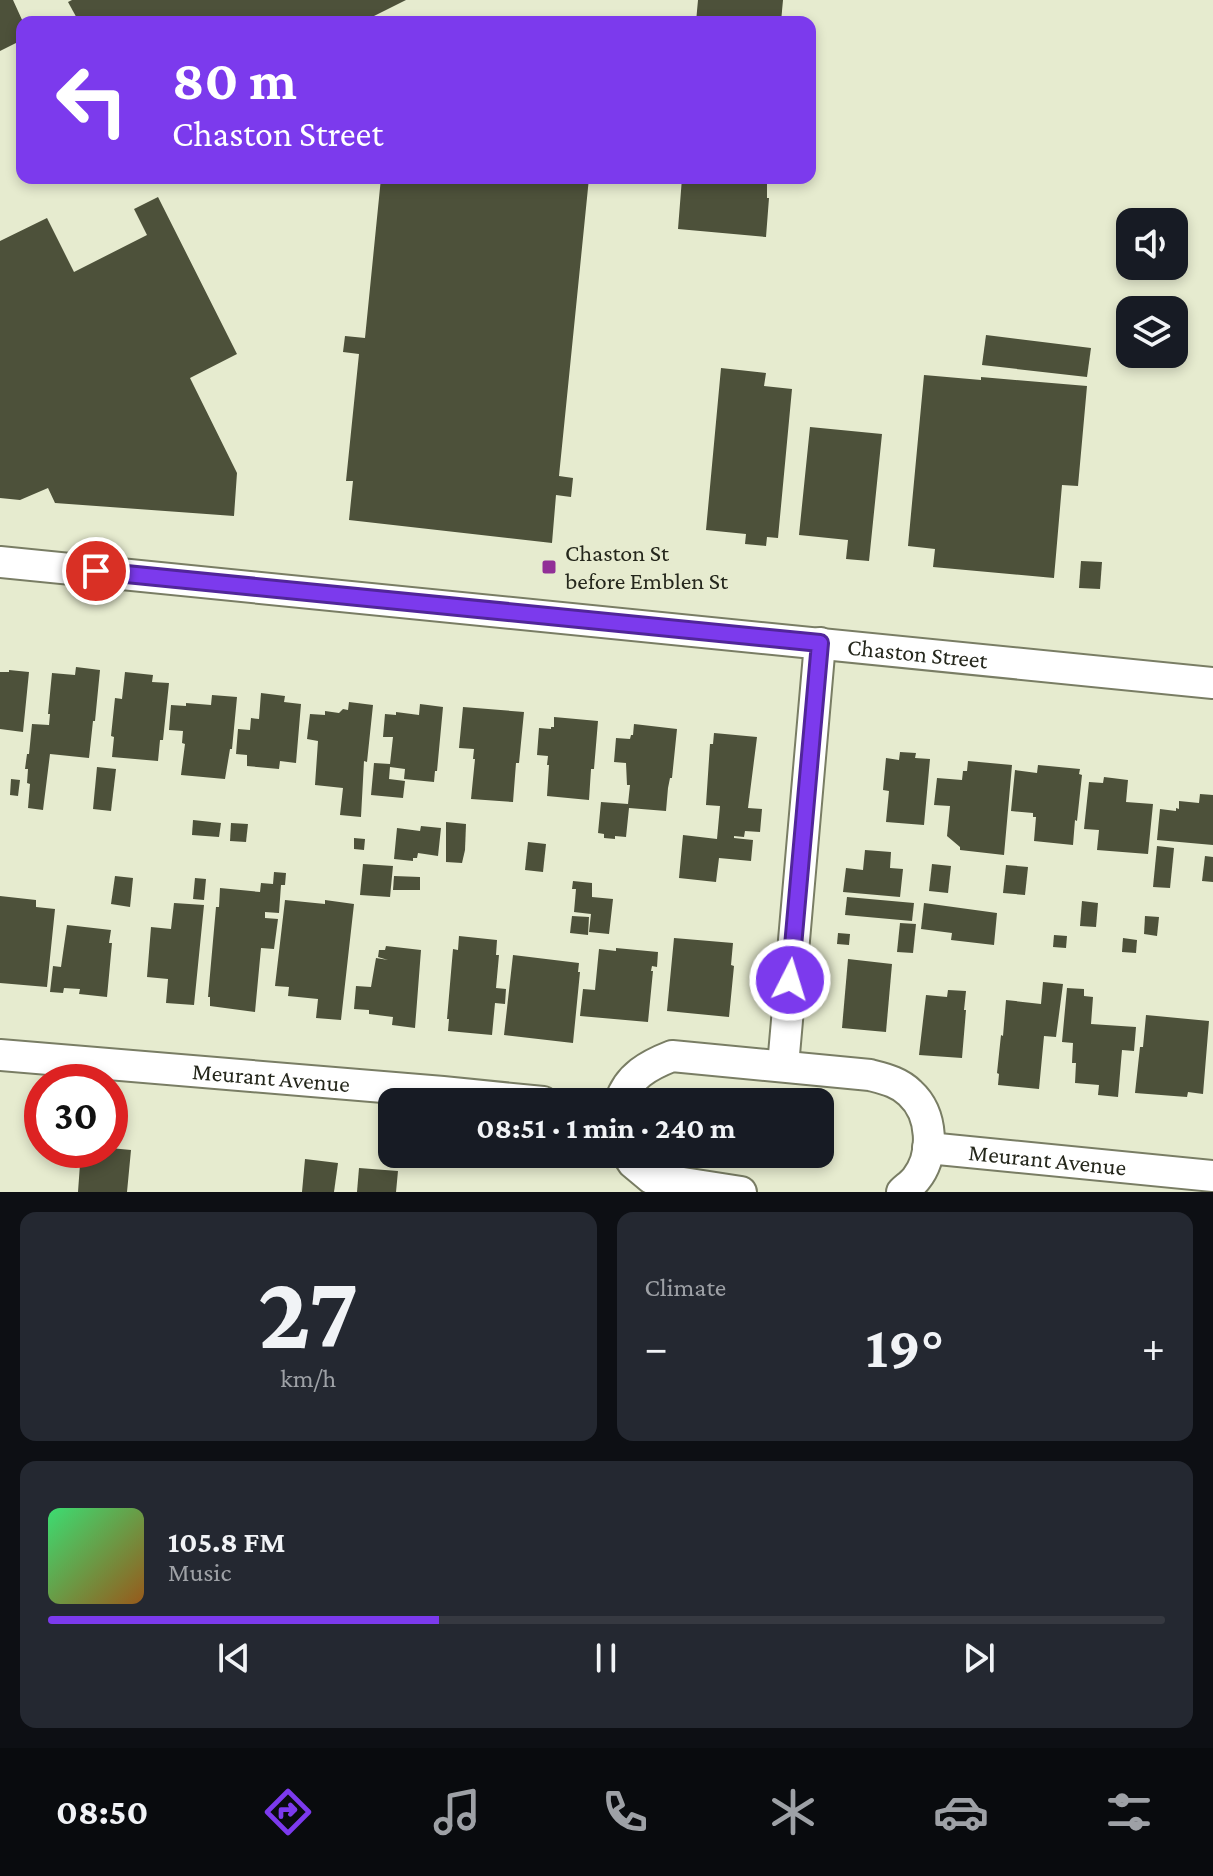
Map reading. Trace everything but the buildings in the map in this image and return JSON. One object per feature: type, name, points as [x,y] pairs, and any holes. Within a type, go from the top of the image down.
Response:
[{"type":"street","name":"Chaston Street","points":[[0,562],[1213,683]]},
{"type":"street","points":[[783,1066],[820,643]]},
{"type":"street","name":"Meurant Avenue","points":[[0,1055],[403,1088]]},
{"type":"street","points":[[627,1088],[633,1078],[651,1064],[672,1056],[870,1075],[892,1081],[911,1093],[924,1112],[930,1137],[927,1160],[916,1179],[902,1192]]},
{"type":"street","name":"Meurant Avenue","points":[[928,1148],[1213,1176]]},
{"type":"street","points":[[639,1168],[651,1178],[741,1192]]},
{"type":"place","name":"Chaston St before Emblen St","points":[[549,567]]},
{"type":"route","points":[[96,571],[820,643],[790,980]]}]
